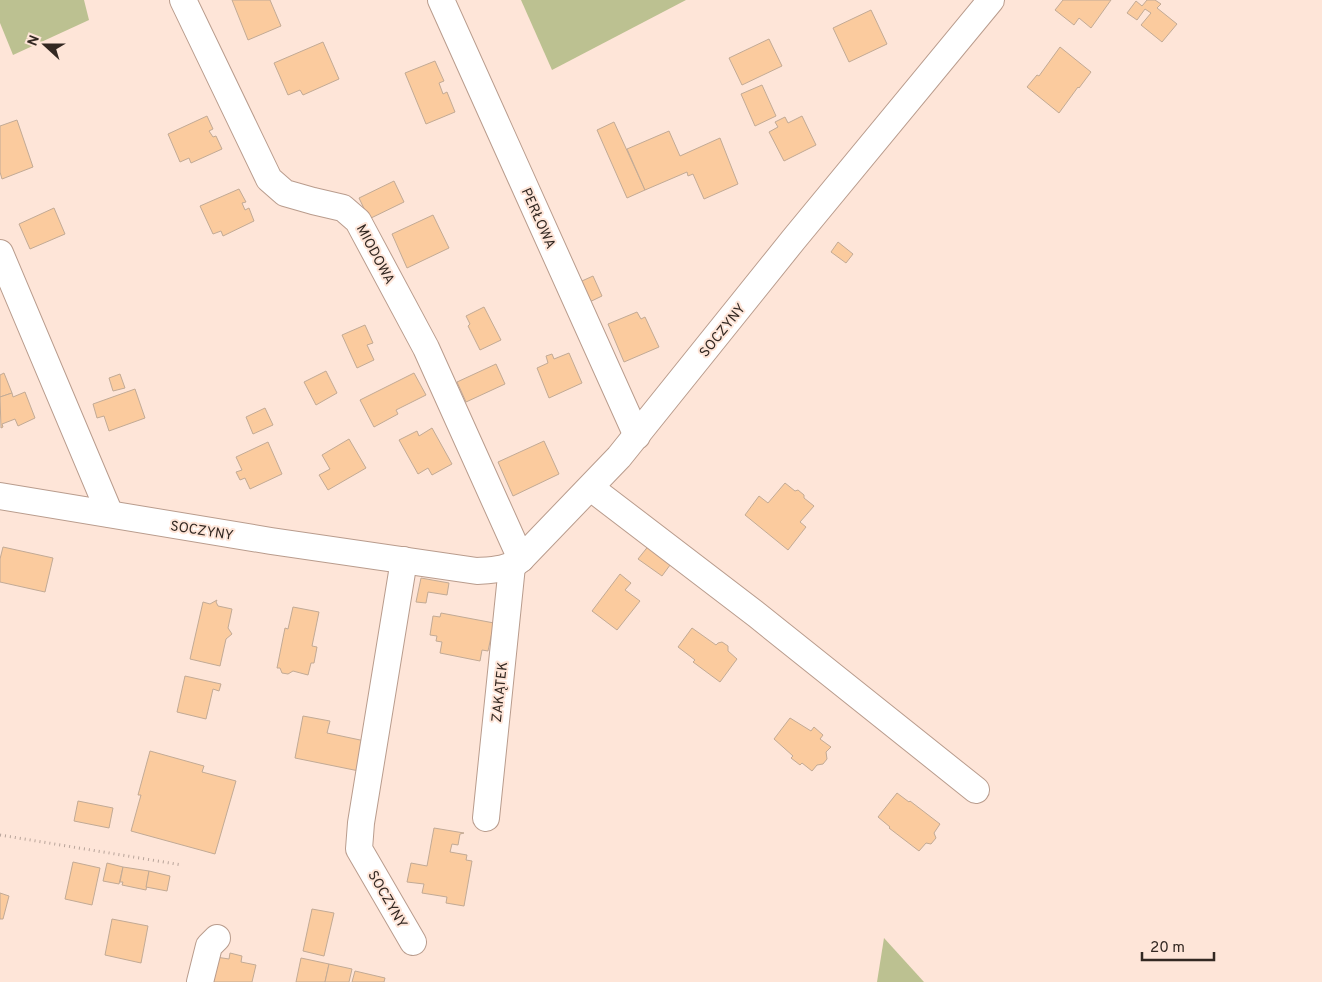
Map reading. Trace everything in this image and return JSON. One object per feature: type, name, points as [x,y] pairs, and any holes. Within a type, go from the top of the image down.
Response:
[{"type":"street","name":"MIODOWA","points":[[183,0],[269,179],[285,192],[343,208],[358,221],[426,348],[516,563]]},
{"type":"street","name":"PERŁOWA","points":[[441,0],[636,436]]},
{"type":"street","name":"SOCZYNY","points":[[0,496],[271,541],[478,571],[496,570],[516,563],[591,488],[636,436],[794,239],[991,0]]},
{"type":"street","points":[[0,253],[110,514]]},
{"type":"street","points":[[591,488],[757,615],[976,790]]},
{"type":"street","name":"SOCZYNY","points":[[404,560],[363,813],[359,849],[413,942]]},
{"type":"street","name":"ZAKĄTEK","points":[[486,818],[516,563]]},
{"type":"street","points":[[200,982],[210,946],[217,938]]},
{"type":"path","points":[[0,835],[182,866]]},
{"type":"green space","points":[[0,0],[84,0],[89,20],[13,55],[0,23]]},
{"type":"green space","points":[[521,0],[686,0],[552,70]]},
{"type":"green space","points":[[884,938],[924,982],[877,982]]},
{"type":"building","points":[[232,0],[270,0],[281,26],[248,40]]},
{"type":"building","points":[[1063,0],[1111,0],[1091,28],[1079,18],[1074,25],[1055,10]]},
{"type":"building","points":[[1147,0],[1155,0],[1161,4],[1157,8],[1177,24],[1162,42],[1141,25],[1151,13],[1145,9],[1137,20],[1127,13],[1136,1],[1142,6]]},
{"type":"building","points":[[871,10],[887,44],[849,62],[833,28]]},
{"type":"building","points":[[769,39],[782,66],[742,85],[729,58]]},
{"type":"building","points":[[323,42],[339,79],[303,95],[300,90],[288,95],[274,63]]},
{"type":"building","points":[[1060,47],[1091,72],[1059,113],[1027,87],[1037,75],[1039,76]]},
{"type":"building","points":[[435,61],[444,81],[439,83],[443,94],[447,92],[455,112],[426,124],[405,73]]},
{"type":"building","points":[[762,85],[776,116],[755,126],[741,94]]},
{"type":"building","points":[[207,116],[213,129],[209,131],[213,137],[216,136],[222,149],[191,163],[189,158],[180,162],[168,134]]},
{"type":"building","points":[[802,116],[816,145],[784,161],[769,132],[778,127],[775,122],[785,117],[788,123]]},
{"type":"building","points":[[17,120],[33,167],[2,179],[0,172],[0,126]]},
{"type":"building","points":[[614,122],[645,190],[627,198],[597,130]]},
{"type":"building","points":[[669,131],[680,156],[720,138],[738,184],[704,199],[693,174],[688,176],[687,172],[645,190],[627,149]]},
{"type":"building","points":[[394,181],[404,202],[369,219],[359,198]]},
{"type":"building","points":[[239,189],[246,202],[242,203],[245,210],[249,208],[254,221],[223,236],[221,231],[213,234],[200,206]]},
{"type":"building","points":[[54,208],[65,234],[30,249],[19,224]]},
{"type":"building","points":[[433,215],[449,248],[407,268],[392,234]]},
{"type":"building","points":[[838,242],[853,254],[846,263],[831,252]]},
{"type":"building","points":[[593,276],[602,296],[579,307],[573,285]]},
{"type":"building","points":[[484,307],[501,340],[480,350],[468,326],[470,324],[466,316]]},
{"type":"building","points":[[637,312],[641,319],[645,317],[659,347],[624,362],[608,324]]},
{"type":"building","points":[[365,325],[373,343],[367,345],[374,360],[357,368],[342,335]]},
{"type":"building","points":[[569,353],[582,383],[549,398],[537,368],[548,363],[546,356],[552,354],[554,359]]},
{"type":"building","points":[[496,364],[505,384],[466,402],[457,382]]},
{"type":"building","points":[[326,371],[337,393],[316,405],[304,382]]},
{"type":"building","points":[[4,373],[12,393],[0,397],[0,375]]},
{"type":"building","points":[[414,373],[426,395],[396,410],[398,414],[374,427],[360,400]]},
{"type":"building","points":[[120,374],[125,388],[113,391],[109,378]]},
{"type":"building","points":[[135,389],[145,418],[109,431],[104,416],[97,418],[93,404]]},
{"type":"building","points":[[25,392],[35,418],[18,426],[15,419],[2,424],[3,427],[1,428],[0,397],[12,393],[13,397]]},
{"type":"building","points":[[265,408],[273,425],[253,434],[246,417]]},
{"type":"building","points":[[432,428],[452,464],[432,475],[428,468],[418,474],[399,440],[417,431],[419,436]]},
{"type":"building","points":[[349,439],[366,468],[328,490],[319,475],[330,469],[322,455]]},
{"type":"building","points":[[544,441],[559,474],[513,496],[498,462]]},
{"type":"building","points":[[268,442],[282,474],[250,489],[245,478],[240,480],[236,472],[242,470],[236,457]]},
{"type":"building","points":[[785,483],[795,491],[798,490],[814,506],[800,522],[806,527],[788,550],[745,515],[759,496],[768,503]]},
{"type":"building","points":[[650,544],[673,561],[662,576],[638,559]]},
{"type":"building","points":[[3,547],[53,558],[45,592],[0,582],[0,559]]},
{"type":"building","points":[[620,574],[631,583],[625,590],[640,601],[617,630],[592,611]]},
{"type":"building","points":[[421,578],[449,583],[447,595],[428,592],[426,603],[416,602]]},
{"type":"building","points":[[217,600],[218,606],[232,609],[228,628],[232,634],[226,639],[220,666],[190,659],[203,602],[210,604]]},
{"type":"building","points":[[293,607],[319,612],[312,646],[317,647],[314,663],[311,663],[308,675],[293,671],[288,674],[282,673],[280,668],[277,668],[285,628],[288,629]]},
{"type":"building","points":[[441,613],[494,623],[488,651],[482,650],[480,661],[440,653],[442,642],[436,641],[437,636],[430,635],[433,616],[440,617]]},
{"type":"building","points":[[692,628],[716,645],[722,642],[728,646],[728,651],[737,659],[720,682],[693,662],[695,660],[678,647]]},
{"type":"building","points":[[185,676],[221,684],[219,691],[213,689],[206,719],[177,712]]},
{"type":"building","points":[[303,716],[330,721],[327,733],[365,741],[359,771],[295,758]]},
{"type":"building","points":[[790,718],[811,731],[814,727],[823,735],[820,739],[831,747],[826,752],[827,759],[823,764],[817,765],[812,771],[802,763],[800,765],[791,758],[793,756],[774,739]]},
{"type":"building","points":[[150,751],[204,766],[202,772],[236,781],[215,854],[131,831],[141,795],[138,795]]},
{"type":"building","points":[[897,793],[940,824],[934,833],[936,838],[931,844],[926,843],[919,851],[878,817]]},
{"type":"building","points":[[78,801],[113,808],[109,828],[74,821]]},
{"type":"building","points":[[434,828],[464,833],[460,834],[458,845],[452,844],[450,852],[467,855],[466,860],[472,861],[464,906],[446,903],[447,897],[422,893],[424,884],[407,882],[411,863],[427,866]]},
{"type":"building","points":[[73,862],[100,868],[92,905],[65,899]]},
{"type":"building","points":[[107,863],[123,867],[119,884],[103,881]]},
{"type":"building","points":[[123,867],[149,871],[146,890],[122,885],[123,882],[120,882]]},
{"type":"building","points":[[149,871],[170,876],[167,891],[146,887]]},
{"type":"building","points":[[0,893],[9,896],[3,919],[0,919]]},
{"type":"building","points":[[312,909],[334,913],[324,956],[303,951]]},
{"type":"building","points":[[112,919],[148,926],[141,963],[105,955]]},
{"type":"building","points":[[230,953],[242,956],[241,962],[256,965],[252,982],[211,982],[216,957],[229,959]]},
{"type":"building","points":[[301,958],[329,964],[325,982],[296,982]]},
{"type":"building","points":[[329,964],[352,969],[349,982],[325,982]]},
{"type":"building","points":[[355,971],[385,978],[384,982],[352,982]]}]
